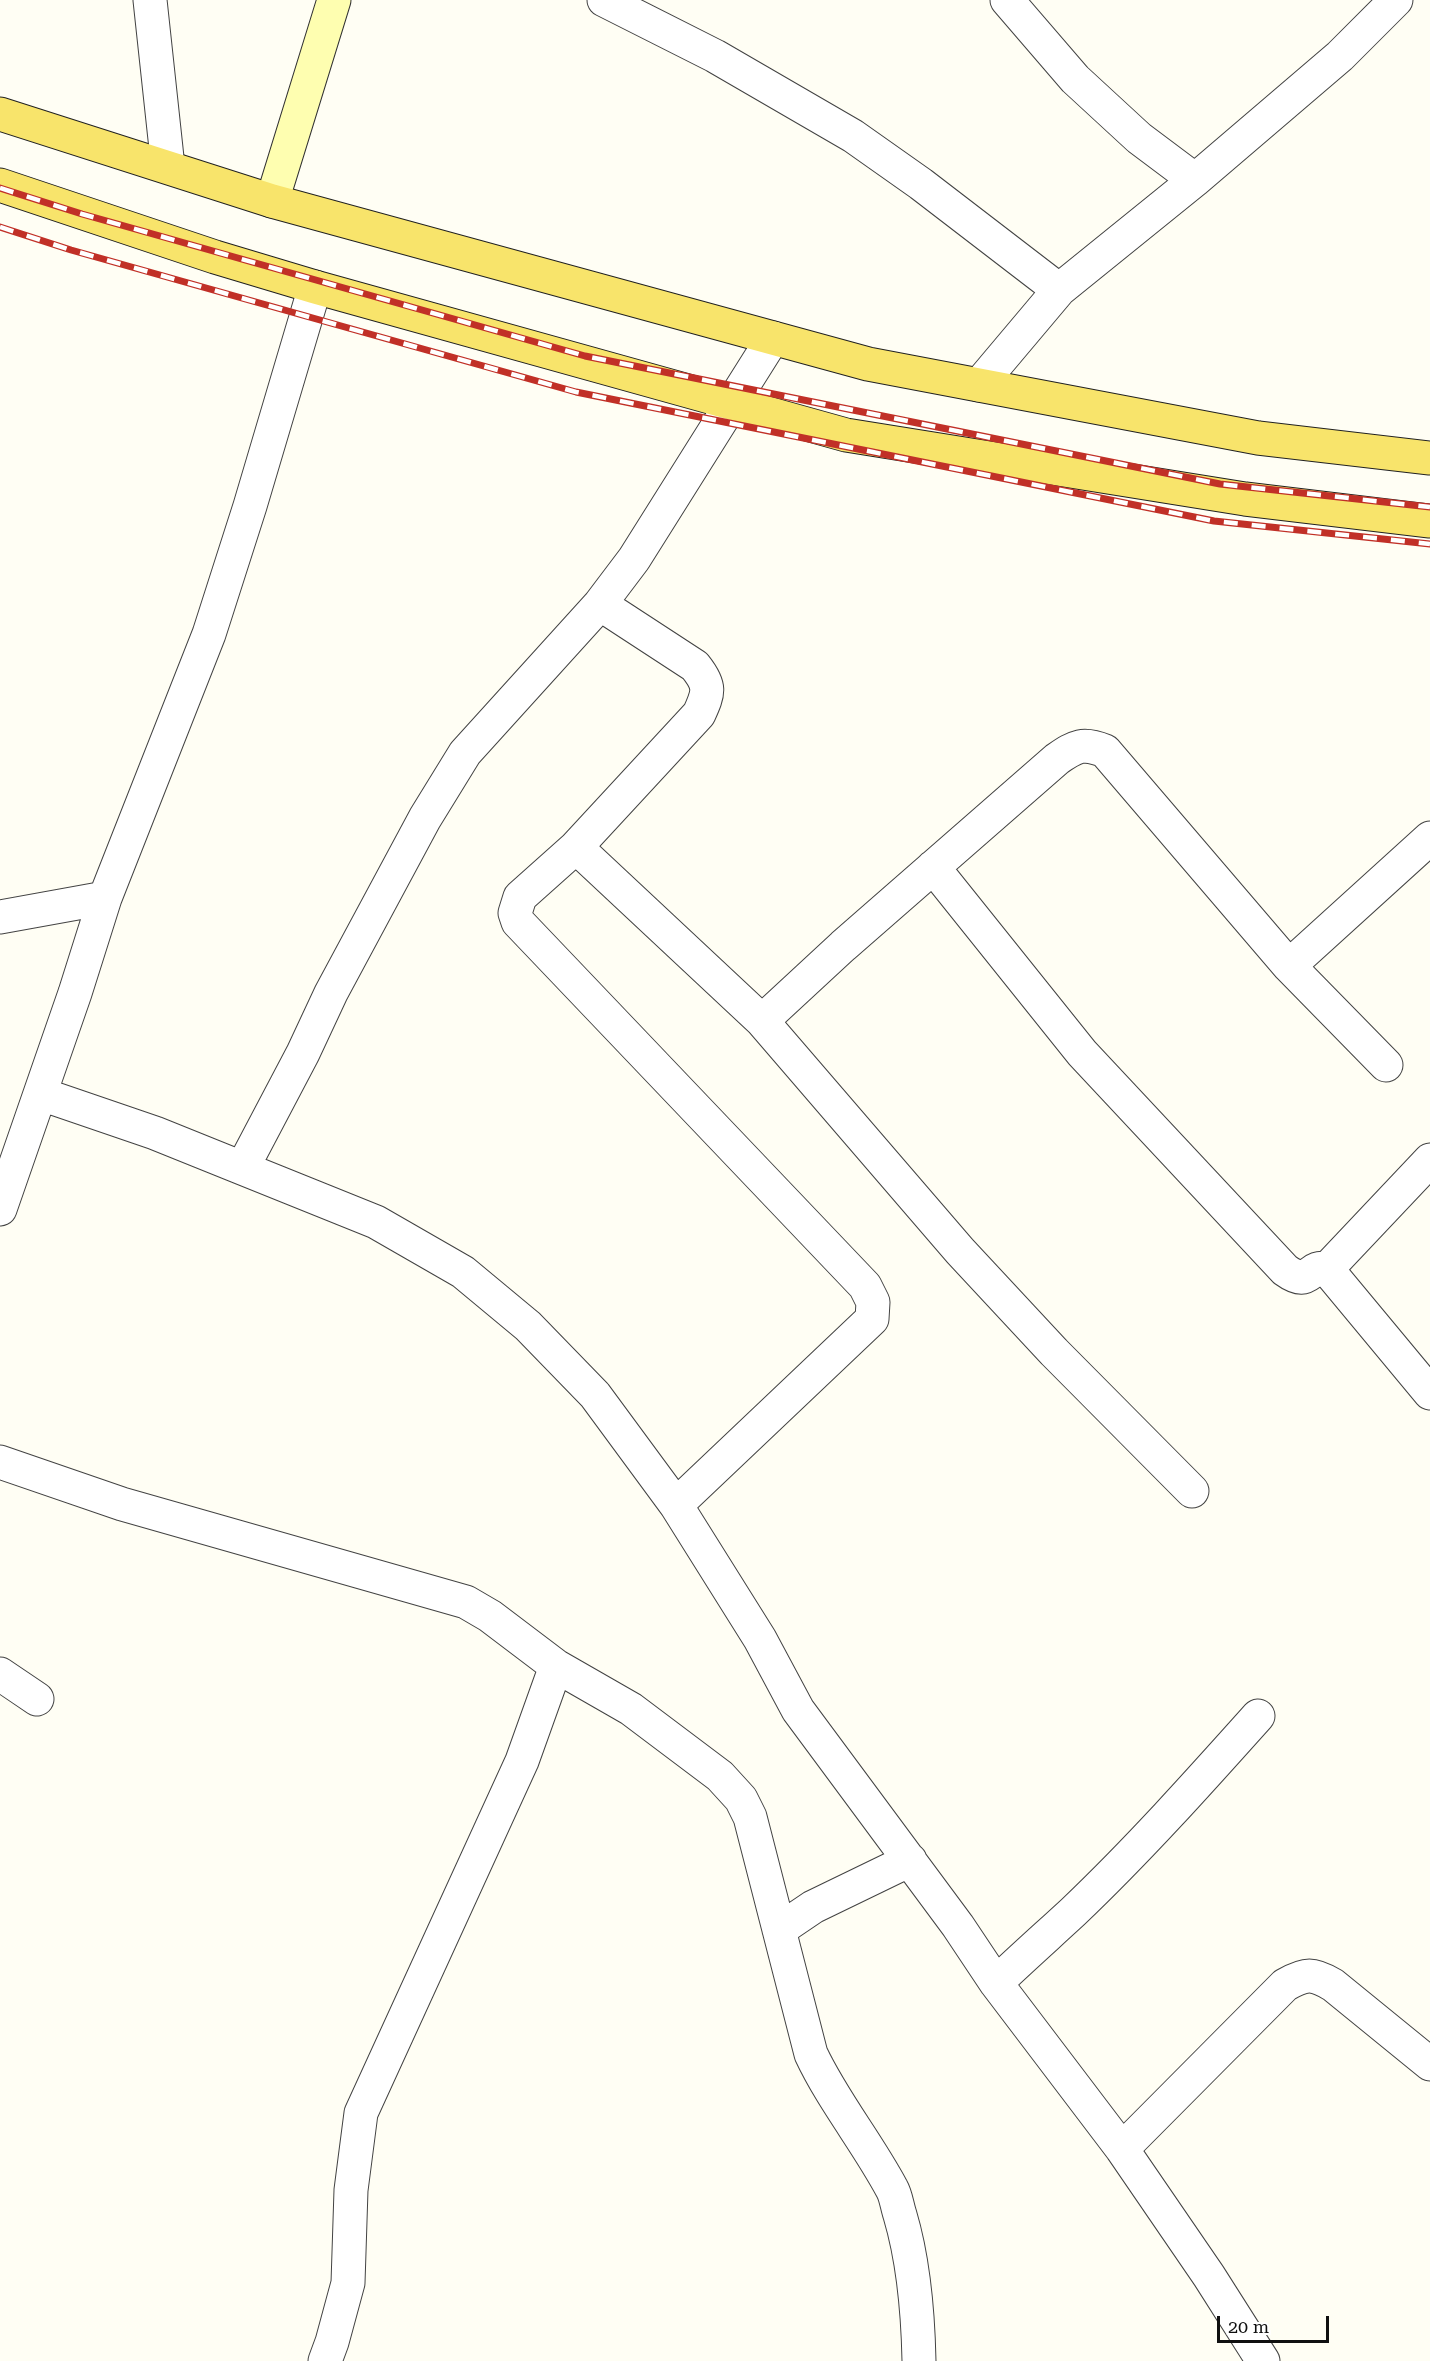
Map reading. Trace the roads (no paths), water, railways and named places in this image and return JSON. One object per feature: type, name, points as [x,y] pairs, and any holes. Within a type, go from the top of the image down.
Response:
[{"type":"main road","points":[[272,201],[334,0]]},
{"type":"main road","points":[[0,114],[272,201],[868,364],[1258,438],[1430,458]]},
{"type":"main road","points":[[0,185],[215,257],[315,287],[846,435],[1245,500],[1430,521]]},
{"type":"street","points":[[150,0],[168,167]]},
{"type":"street","points":[[604,0],[715,56],[853,136],[921,184],[1059,290]]},
{"type":"street","points":[[1006,0],[1075,79],[1139,138],[1195,180]]},
{"type":"street","points":[[979,385],[1059,290],[1195,180],[1340,56],[1396,0]]},
{"type":"street","points":[[0,1209],[41,1094],[105,898],[209,634],[315,287]]},
{"type":"street","points":[[243,1167],[303,1053],[331,993],[425,819],[465,753],[600,604],[634,559],[772,338]]},
{"type":"street","points":[[600,604],[695,666],[705,679],[708,694],[699,714],[576,847],[520,897],[515,913],[518,922],[865,1286],[873,1302],[872,1318],[861,1330],[676,1505]]},
{"type":"street","points":[[762,1021],[1057,759],[1071,749],[1085,745],[1105,751],[1289,966],[1386,1065]]},
{"type":"street","points":[[1289,966],[1430,838]]},
{"type":"street","points":[[576,847],[762,1021],[960,1251],[1054,1352],[1191,1491]]},
{"type":"street","points":[[933,867],[1083,1053],[1285,1270],[1297,1278],[1303,1279],[1319,1269],[1328,1269],[1430,1160]]},
{"type":"street","points":[[0,917],[105,898]]},
{"type":"street","points":[[41,1094],[155,1133],[376,1222],[463,1272],[528,1326],[595,1395],[676,1505],[760,1639],[798,1710],[958,1926],[996,1983],[1122,2149],[1209,2276],[1263,2361]]},
{"type":"street","points":[[1328,1269],[1430,1393]]},
{"type":"street","points":[[0,1462],[122,1504],[466,1602],[556,1666],[630,1709],[720,1776],[741,1799],[750,1817],[811,2054],[823,2080],[892,2190],[906,2235],[918,2328],[919,2361]]},
{"type":"street","points":[[325,2361],[348,2283],[351,2190],[361,2113],[522,1761],[556,1666]]},
{"type":"street","points":[[0,1674],[37,1699]]},
{"type":"street","points":[[996,1983],[1073,1911],[1133,1850],[1258,1716]]},
{"type":"street","points":[[779,1930],[813,1907],[910,1860]]},
{"type":"street","points":[[1122,2149],[1285,1985],[1299,1977],[1317,1975],[1333,1985],[1430,2064]]},
{"type":"railway","points":[[0,188],[82,214],[585,356],[1220,484],[1430,507]]},
{"type":"railway","points":[[0,227],[71,250],[576,392],[1214,521],[1430,544]]}]
